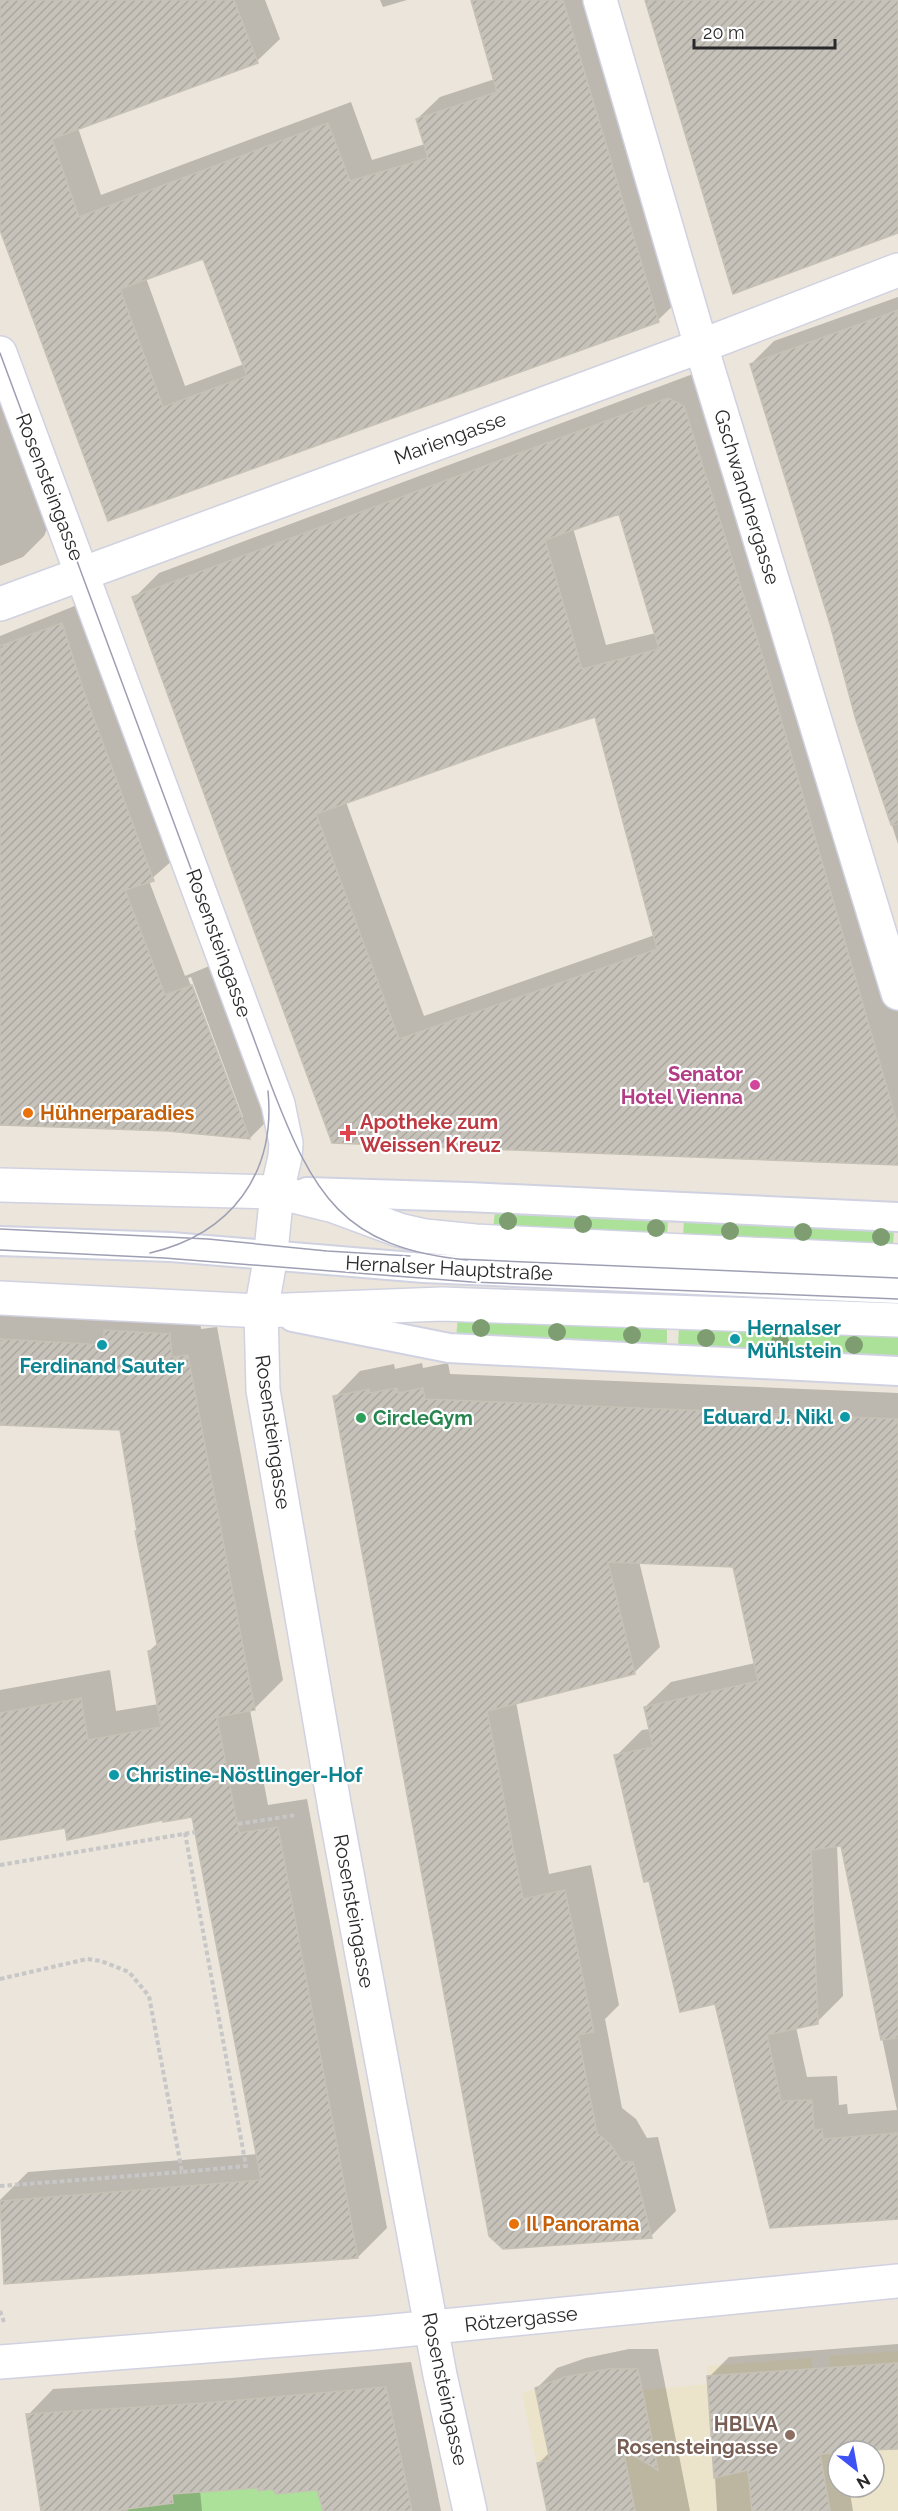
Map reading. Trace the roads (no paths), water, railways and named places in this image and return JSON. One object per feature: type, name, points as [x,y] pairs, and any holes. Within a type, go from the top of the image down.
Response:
[{"type":"street","name":"Gschwandnergasse","points":[[600,0],[701,346],[898,993]]},
{"type":"street","name":"Mariengasse","points":[[0,604],[701,346],[898,270]]},
{"type":"street","name":"Rosensteingasse","points":[[0,353],[278,1104],[286,1143],[261,1311],[263,1390],[335,1809],[432,2328],[470,2511]]},
{"type":"street","name":"Hernalser Hauptstraße","points":[[0,1185],[277,1192],[334,1206],[399,1230],[425,1236],[475,1241],[898,1261]]},
{"type":"street","name":"Hernalser Hauptstraße","points":[[0,1298],[261,1311],[442,1304],[898,1320]]},
{"type":"street","name":"Rötzergasse","points":[[0,2362],[432,2328],[898,2282]]},
{"type":"lane","name":"Hernalser Hauptstraße","points":[[277,1192],[480,1198],[898,1217]]},
{"type":"lane","name":"Hernalser Hauptstraße","points":[[0,1241],[171,1247],[424,1268],[898,1288]]},
{"type":"lane","name":"Hernalser Hauptstraße","points":[[261,1311],[449,1348],[898,1371]]},
{"type":"tram line","points":[[0,353],[271,1085],[302,1157],[319,1185],[338,1209],[361,1228],[390,1243],[424,1254],[467,1260]]},
{"type":"tram line","points":[[150,1253],[179,1244],[204,1231],[225,1215],[242,1196],[256,1174],[264,1149],[269,1121],[268,1091]]},
{"type":"tram line","points":[[0,1229],[208,1239],[327,1251],[410,1256]]},
{"type":"tram line","points":[[0,1250],[164,1258],[472,1282],[898,1299]]},
{"type":"tram line","points":[[458,1259],[898,1278]]},
{"type":"place","name":"Senator Hotel Vienna","points":[[755,1085]]},
{"type":"place","name":"Hühnerparadies","points":[[28,1113]]},
{"type":"place","name":"Apotheke zum Weissen Kreuz","points":[[348,1133]]},
{"type":"place","name":"Hernalser Mühlstein","points":[[735,1339]]},
{"type":"place","name":"Ferdinand Sauter","points":[[102,1345]]},
{"type":"place","name":"Eduard J. Nikl","points":[[845,1417]]},
{"type":"place","name":"CircleGym","points":[[361,1418]]},
{"type":"place","name":"Christine-Nöstlinger-Hof","points":[[114,1775]]},
{"type":"place","name":"Il Panorama","points":[[514,2224]]},
{"type":"place","name":"HBLVA Rosensteingasse","points":[[790,2435]]}]
